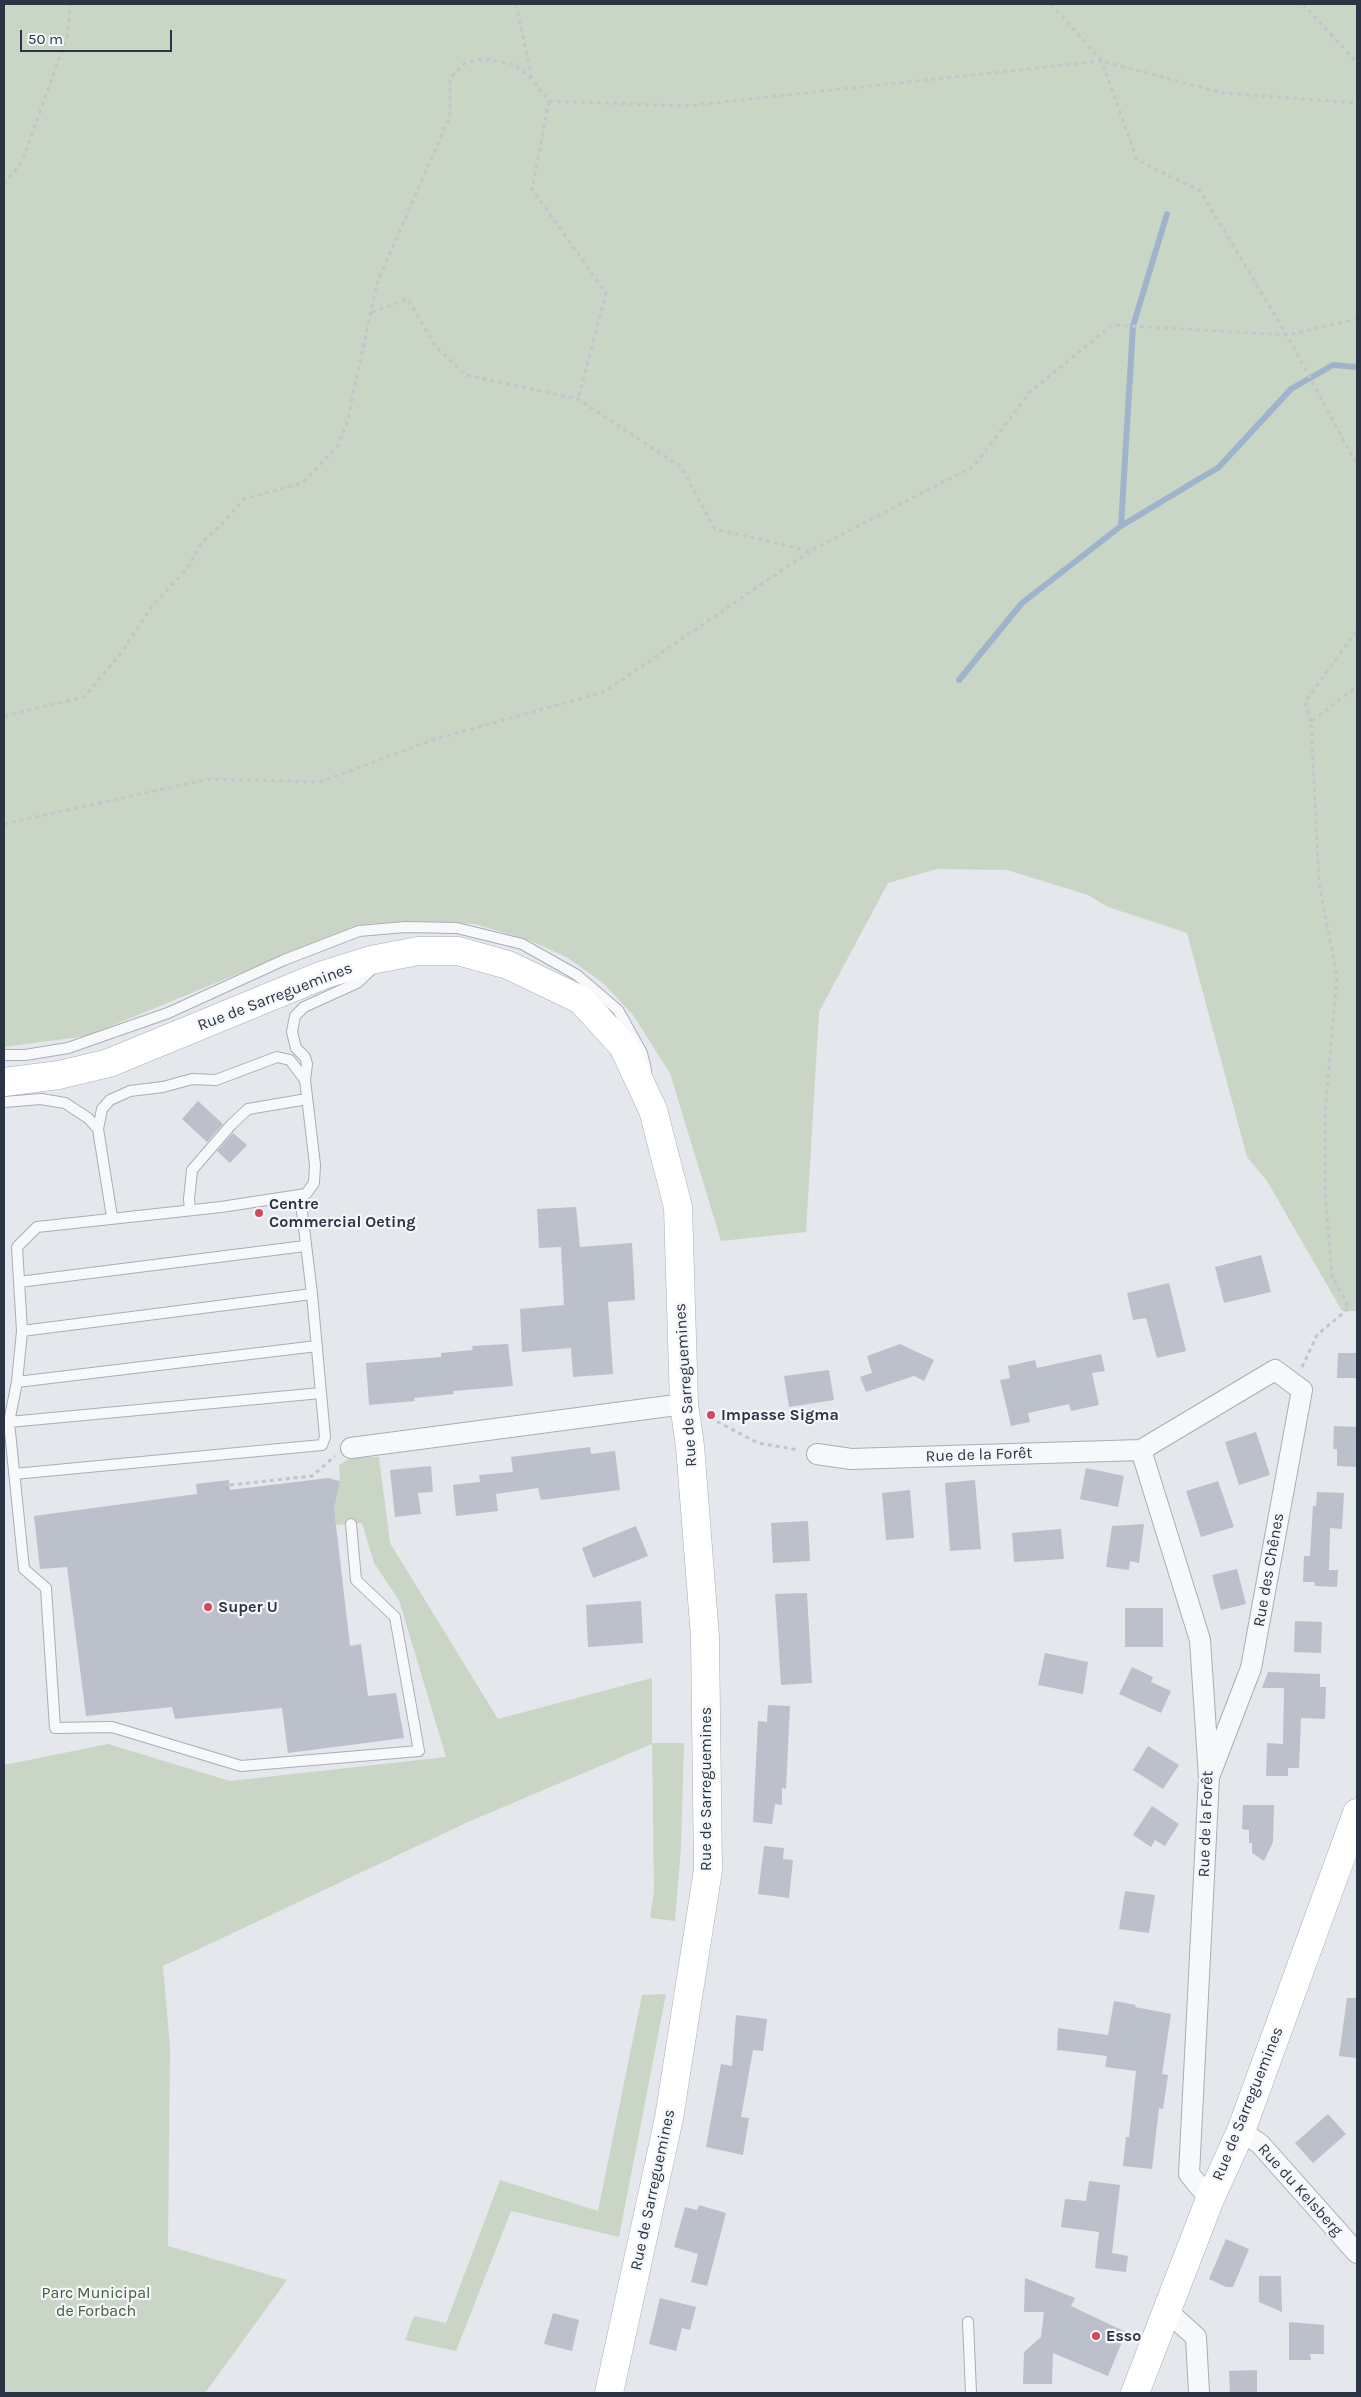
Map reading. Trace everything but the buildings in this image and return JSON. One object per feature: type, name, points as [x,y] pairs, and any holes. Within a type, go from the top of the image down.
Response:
[{"type":"main road","name":"Rue de Sarreguemines","points":[[4,1087],[109,1063],[323,975],[385,957],[418,951],[458,951],[508,965],[581,1000],[624,1046],[653,1110],[678,1207],[684,1404],[690,1446],[705,1637],[708,1870],[669,2118],[609,2393]]},
{"type":"main road","name":"Rue de Sarreguemines","points":[[1135,2393],[1210,2199],[1241,2131],[1357,1813]]},
{"type":"street","name":"Rue de la Forêt","points":[[817,1454],[851,1459],[1141,1450],[1275,1370],[1302,1390]]},
{"type":"street","name":"Rue des Chênes","points":[[1209,1777],[1251,1668],[1302,1390]]},
{"type":"street","points":[[351,1448],[684,1404]]},
{"type":"street","name":"Rue de la Forêt","points":[[1141,1450],[1200,1640],[1209,1777],[1190,2174],[1210,2199]]},
{"type":"street","name":"Rue du Kelsberg","points":[[1241,2131],[1260,2144],[1357,2253]]},
{"type":"street","points":[[1167,2311],[1196,2337],[1199,2393]]},
{"type":"lane","points":[[4,1055],[25,1055],[68,1048],[171,1017],[284,960],[359,932],[405,927],[457,928],[522,944],[576,975],[618,1010],[642,1053],[653,1110]]},
{"type":"lane","points":[[351,1524],[356,1580],[396,1617],[419,1751],[241,1766],[112,1727],[55,1728],[46,1588],[24,1569],[9,1422],[17,1382],[22,1331],[17,1247],[37,1227],[112,1217],[190,1210],[306,1194],[314,1183],[315,1165],[305,1080],[307,1064],[305,1057],[296,1048],[292,1032],[295,1016],[304,1007],[357,983],[385,957]]},
{"type":"lane","points":[[112,1217],[98,1129],[102,1109],[110,1100],[130,1091],[162,1087],[192,1079],[216,1080],[277,1057],[290,1060],[305,1080]]},
{"type":"lane","points":[[4,1087],[40,1099],[65,1103],[88,1118],[98,1129]]},
{"type":"lane","points":[[190,1210],[189,1199],[192,1170],[231,1125],[248,1109],[307,1099]]},
{"type":"lane","points":[[14,1474],[322,1444],[326,1437],[300,1195]]},
{"type":"lane","points":[[19,1282],[306,1246]]},
{"type":"lane","points":[[22,1331],[312,1294]]},
{"type":"lane","points":[[17,1382],[317,1346]]},
{"type":"lane","points":[[9,1422],[321,1393]]},
{"type":"lane","points":[[968,2322],[971,2393]]},
{"type":"path","points":[[4,184],[22,162],[68,34],[70,4]]},
{"type":"path","points":[[516,4],[532,80]]},
{"type":"path","points":[[1052,4],[1102,62],[1137,160],[1200,190],[1287,335],[1357,465]]},
{"type":"path","points":[[1303,4],[1357,64]]},
{"type":"path","points":[[4,716],[84,698],[122,652],[152,606],[187,569],[202,542],[222,524],[244,499],[302,483],[337,447],[347,422],[377,283],[450,116],[450,78],[465,63],[484,59],[514,64],[532,80],[549,101],[685,106],[1102,62],[1223,93],[1357,103]]},
{"type":"path","points":[[549,101],[532,189],[606,293],[578,399]]},
{"type":"path","points":[[372,312],[408,299],[435,346],[466,375],[578,399],[681,467],[715,529],[810,551]]},
{"type":"path","points":[[4,824],[209,779],[320,782],[432,740],[604,692],[810,551],[974,466],[1030,392],[1112,325],[1287,335],[1357,319]]},
{"type":"path","points":[[1302,1390],[1302,1366],[1317,1335],[1349,1308],[1332,1276],[1324,1192],[1325,1112],[1337,977],[1319,883],[1311,722],[1305,702],[1357,630]]},
{"type":"path","points":[[1311,722],[1357,686]]},
{"type":"path","points":[[684,1404],[758,1443],[817,1454]]},
{"type":"path","points":[[230,1485],[312,1476],[337,1455],[351,1448]]},
{"type":"green space","points":[[4,4],[1357,4],[1357,1311],[1342,1311],[1267,1181],[1247,1157],[1187,933],[1108,907],[1088,895],[1007,870],[937,869],[888,883],[819,1012],[806,1232],[721,1241],[670,1073],[633,1015],[603,983],[568,958],[531,941],[475,924],[414,921],[365,924],[330,936],[87,1036],[4,1047]]},
{"type":"green space","name":"Parc Municipal de Forbach","points":[[352,1457],[379,1457],[390,1543],[498,1719],[652,1678],[652,1743],[684,1743],[681,1846],[675,1921],[650,1918],[654,1891],[652,1744],[468,1822],[163,1966],[170,2048],[168,2246],[287,2280],[205,2393],[4,2393],[4,1765],[108,1744],[230,1781],[446,1757],[399,1600],[374,1563],[362,1523],[336,1525],[333,1502],[340,1481],[339,1465]]},
{"type":"green space","points":[[666,1994],[619,2237],[511,2211],[456,2351],[405,2340],[414,2316],[446,2323],[500,2180],[598,2211],[642,1995]]},
{"type":"waterway","points":[[959,680],[1022,603],[1121,526],[1133,326],[1167,214]]},
{"type":"waterway","points":[[1121,526],[1219,467],[1291,389],[1333,365],[1357,367]]},
{"type":"place","name":"Centre Commercial Oeting","points":[[259,1213]]},
{"type":"place","name":"Impasse Sigma","points":[[711,1415]]},
{"type":"place","name":"Super U","points":[[208,1607]]},
{"type":"place","name":"Esso","points":[[1096,2336]]}]
